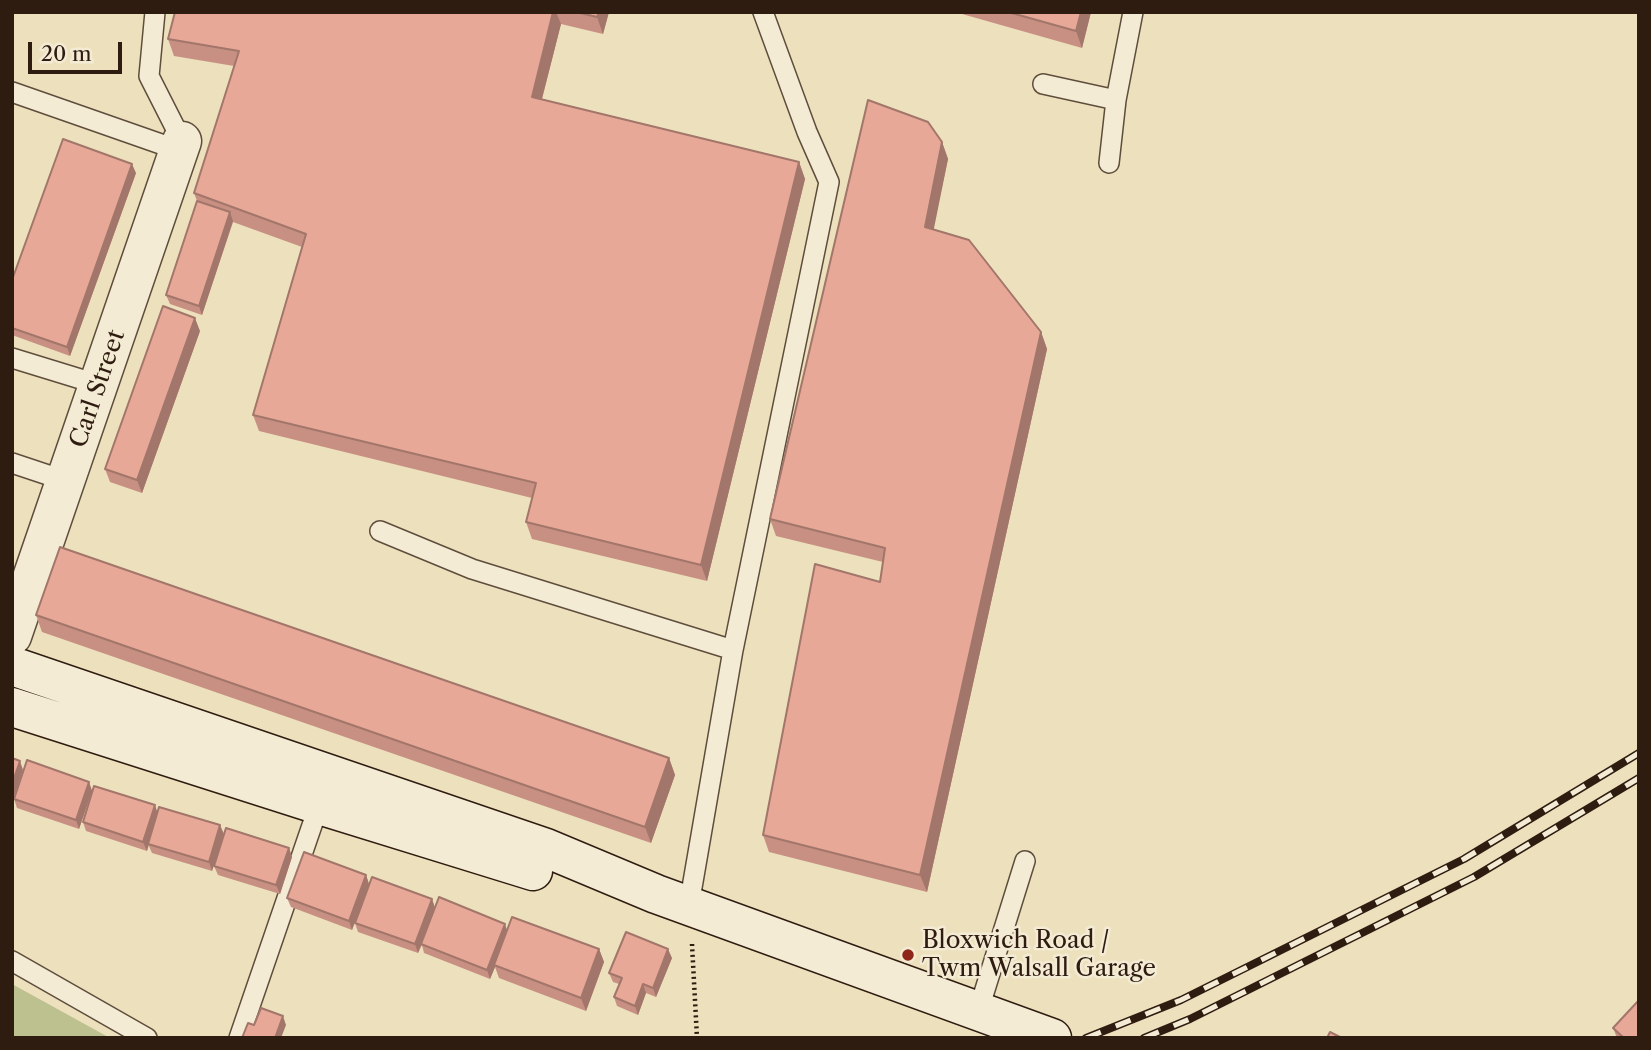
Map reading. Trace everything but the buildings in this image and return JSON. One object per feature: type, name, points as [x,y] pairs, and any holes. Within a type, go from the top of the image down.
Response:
[{"type":"main road","name":"Carl Street","points":[[12,636],[180,145]]},
{"type":"main road","points":[[12,666],[546,848],[672,899],[1052,1038]]},
{"type":"main road","points":[[12,706],[318,805],[541,873],[672,899]]},
{"type":"lane","points":[[672,899],[733,650],[829,182],[807,132],[763,12]]},
{"type":"lane","points":[[1109,163],[1116,100],[1133,12]]},
{"type":"lane","points":[[154,13],[149,76],[180,145]]},
{"type":"lane","points":[[1042,84],[1116,100]]},
{"type":"lane","points":[[12,92],[180,145]]},
{"type":"lane","points":[[12,358],[100,385]]},
{"type":"lane","points":[[12,463],[66,481]]},
{"type":"lane","points":[[380,531],[472,569],[733,650]]},
{"type":"lane","points":[[239,1038],[318,805]]},
{"type":"lane","points":[[994,1018],[1025,862]]},
{"type":"lane","points":[[12,961],[147,1038]]},
{"type":"path","points":[[672,899],[697,1038]]},
{"type":"green space","points":[[12,984],[110,1038],[12,1038]]},
{"type":"railway","points":[[1086,1038],[1181,1000],[1464,859],[1639,753]]},
{"type":"railway","points":[[1144,1038],[1190,1019],[1474,877],[1639,778]]},
{"type":"place","name":"Bloxwich Road / Twm Walsall Garage","points":[[908,955]]}]
